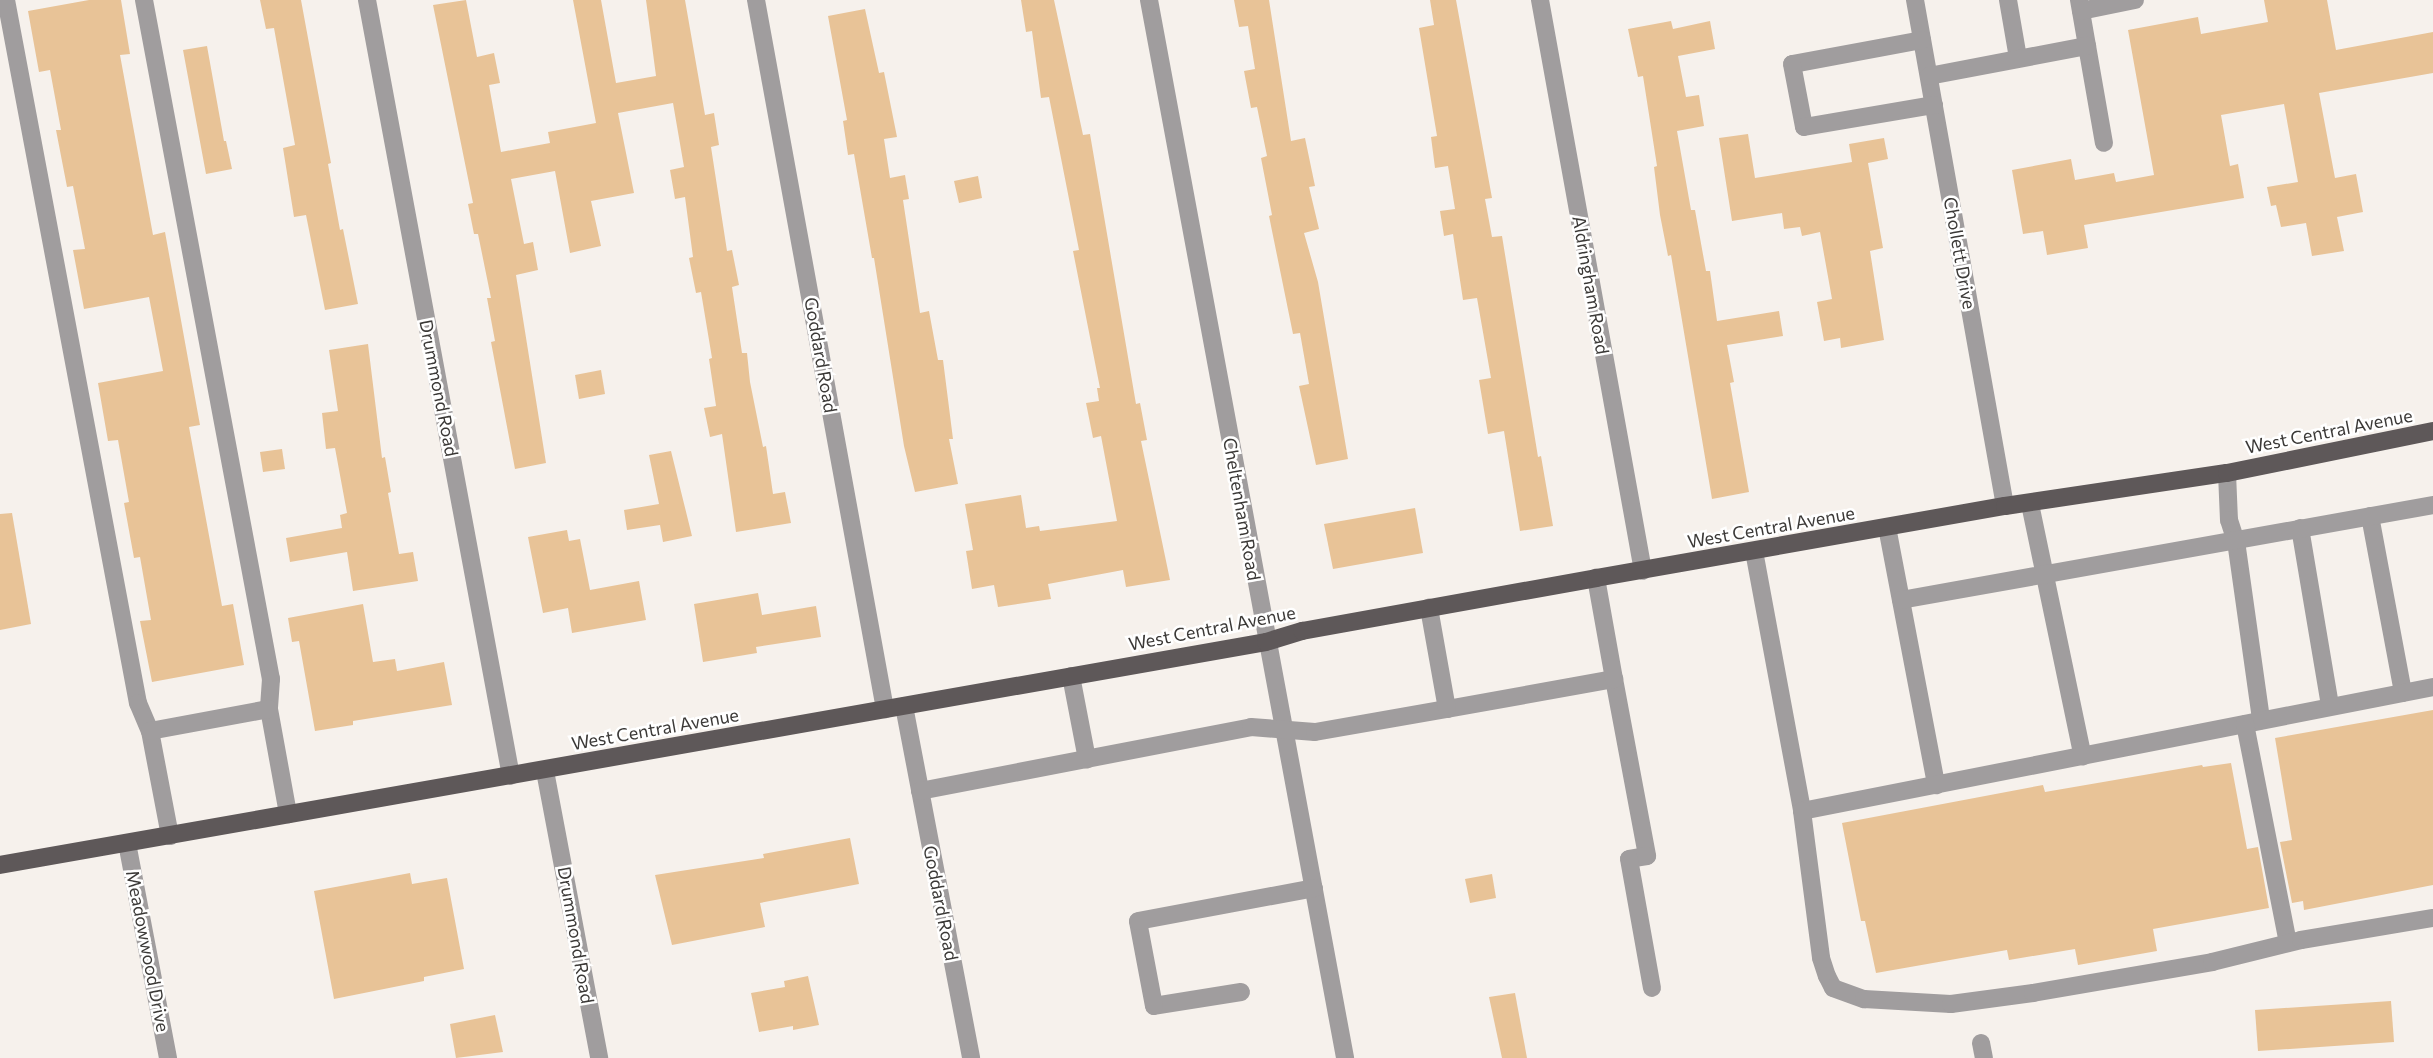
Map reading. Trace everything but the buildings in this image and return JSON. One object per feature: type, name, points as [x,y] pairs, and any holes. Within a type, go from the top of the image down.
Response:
[{"type":"main road","name":"West Central Avenue","points":[[0,866],[1266,642],[1302,631],[1596,578],[2005,506],[2228,472],[2433,431]]},
{"type":"street","points":[[6,0],[138,703],[150,731],[170,836]]},
{"type":"street","points":[[144,0],[271,679],[269,709],[288,814]]},
{"type":"street","name":"Drummond Road","points":[[367,0],[511,776]]},
{"type":"street","name":"Goddard Road","points":[[756,0],[885,709]]},
{"type":"street","name":"Cheltenham Road","points":[[1149,0],[1345,1058]]},
{"type":"street","name":"Aldringham Road","points":[[1540,0],[1643,571]]},
{"type":"street","name":"Chollett Drive","points":[[1915,0],[2005,506]]},
{"type":"street","points":[[2008,0],[2018,58]]},
{"type":"street","points":[[2104,143],[2080,5],[2136,0]]},
{"type":"street","points":[[1922,40],[1792,64],[1804,127],[1934,105]]},
{"type":"street","points":[[1929,76],[2087,46]]},
{"type":"street","points":[[2228,472],[2228,520],[2236,541],[2253,722],[2288,943]]},
{"type":"street","points":[[2030,504],[2083,757]]},
{"type":"street","points":[[1901,600],[2433,505]]},
{"type":"street","points":[[2370,516],[2403,693]]},
{"type":"street","points":[[1887,527],[1936,785]]},
{"type":"street","points":[[2300,528],[2330,706]]},
{"type":"street","points":[[1754,551],[1802,811],[1821,958],[1833,988],[1845,995],[1951,1004],[2115,981],[2288,943],[2433,918]]},
{"type":"street","points":[[1596,578],[1647,856],[1629,859],[1652,988]]},
{"type":"street","points":[[1429,608],[1447,709]]},
{"type":"street","points":[[1070,676],[1087,758]]},
{"type":"street","points":[[920,792],[1251,727],[1315,732],[1614,679]]},
{"type":"street","points":[[1802,811],[2433,687]]},
{"type":"street","name":"Goddard Road","points":[[904,706],[971,1058]]},
{"type":"street","points":[[150,731],[269,709]]},
{"type":"street","name":"Drummond Road","points":[[545,771],[598,1058]]},
{"type":"street","name":"Meadowwood Drive","points":[[127,843],[168,1058]]},
{"type":"street","points":[[1241,992],[1154,1006],[1138,920],[1314,888]]}]
